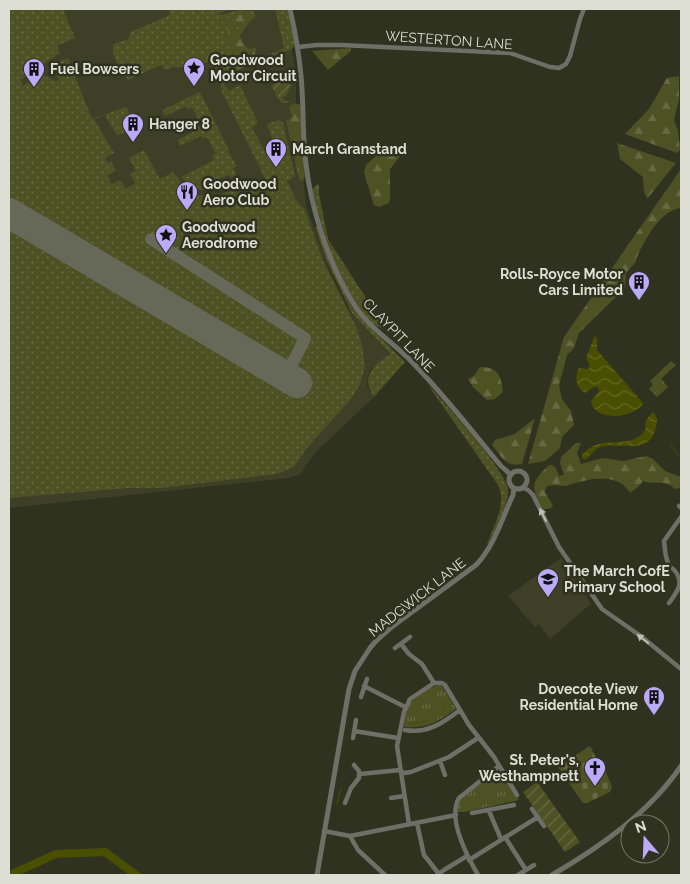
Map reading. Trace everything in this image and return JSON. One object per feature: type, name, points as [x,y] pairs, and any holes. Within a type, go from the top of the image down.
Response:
[{"type":"street","name":"CLAYPIT LANE","points":[[290,9],[302,78],[304,140],[309,184],[323,235],[344,289],[365,319],[409,359],[501,466],[511,475]]},
{"type":"street","name":"WESTERTON LANE","points":[[298,47],[340,45],[510,53],[550,67],[559,68],[566,64],[570,56],[584,9]]},
{"type":"street","points":[[523,488],[527,481],[526,474],[517,471],[511,475],[510,481],[514,488],[523,488],[533,495],[559,547],[602,609],[681,670]]},
{"type":"street","name":"MADGWICK LANE","points":[[317,875],[349,689],[355,672],[370,648],[384,634],[484,557],[513,495],[514,488]]},
{"type":"street","points":[[668,603],[680,586],[680,580],[666,559],[664,541],[680,520]]},
{"type":"street","points":[[675,571],[681,569]]},
{"type":"street","points":[[396,648],[410,637]]},
{"type":"street","points":[[401,644],[409,654],[422,664],[434,683]]},
{"type":"street","points":[[361,698],[367,679]]},
{"type":"street","points":[[409,824],[400,770],[398,738],[405,707],[410,699],[434,683],[445,685],[478,738],[487,747],[518,794]]},
{"type":"street","points":[[364,686],[405,707]]},
{"type":"street","points":[[405,730],[418,731],[432,728],[460,710]]},
{"type":"street","points":[[353,738],[356,720]]},
{"type":"street","points":[[354,731],[398,738]]},
{"type":"street","points":[[360,774],[400,770],[404,773],[411,772],[456,753],[478,738]]},
{"type":"street","points":[[440,761],[445,775]]},
{"type":"street","points":[[345,803],[351,788],[358,781],[360,774],[354,765]]},
{"type":"street","points":[[478,875],[462,844],[456,815],[457,802],[459,798],[500,766]]},
{"type":"street","points":[[552,875],[605,840],[634,817],[662,790],[681,766]]},
{"type":"street","points":[[391,798],[404,796]]},
{"type":"street","points":[[472,813],[489,811],[514,804]]},
{"type":"street","points":[[532,809],[544,826]]},
{"type":"street","points":[[489,811],[503,838],[526,870]]},
{"type":"street","points":[[324,831],[350,836],[456,815]]},
{"type":"street","points":[[417,823],[424,855],[438,874],[538,817]]},
{"type":"street","points":[[350,836],[358,850],[385,875]]},
{"type":"street","points":[[518,875],[534,865]]},
{"type":"shaded area","name":"Goodwood Aerodrome","points":[[9,9],[284,9],[296,72],[296,105],[306,205],[329,270],[348,308],[389,354],[370,370],[367,387],[374,397],[315,453],[299,475],[288,478],[9,508]]},
{"type":"shaded area","name":"The March CofE Primary School","points":[[561,558],[591,604],[550,639],[539,624],[535,627],[508,596]]},
{"type":"green space","name":"Goodwood Aerodrome","points":[[9,9],[63,9],[75,38],[57,46],[60,53],[21,80],[23,86],[42,74],[55,81],[59,80],[52,68],[56,63],[68,58],[92,119],[126,107],[136,126],[117,136],[105,115],[94,119],[114,153],[105,158],[108,163],[111,161],[116,170],[107,176],[112,184],[120,180],[126,189],[135,183],[130,174],[136,171],[129,158],[144,150],[160,179],[173,172],[190,191],[194,194],[204,195],[207,200],[253,181],[257,183],[266,180],[221,90],[221,81],[230,78],[223,82],[229,91],[240,85],[258,123],[252,128],[267,155],[276,150],[267,124],[278,120],[283,122],[295,176],[287,181],[296,200],[304,208],[323,261],[357,329],[362,345],[365,367],[360,384],[351,399],[306,449],[294,467],[277,474],[162,488],[129,488],[9,498]]},
{"type":"green space","points":[[168,9],[231,9],[219,13],[220,15],[240,10],[253,11],[255,17],[240,35],[242,44],[248,49],[256,48],[253,59],[245,67],[227,74],[214,71],[209,62],[200,65],[196,61],[189,63],[190,68],[173,67],[164,70],[161,65],[128,80],[115,59],[113,45],[129,39],[131,32],[170,15]]},
{"type":"green space","points":[[275,9],[288,9],[295,46],[267,59],[265,56],[284,48]]},
{"type":"green space","points":[[244,11],[252,14],[254,17],[233,30],[238,33],[247,50],[255,49],[255,56],[251,59],[250,64],[239,69],[224,38],[229,32],[221,21]]},
{"type":"green space","points":[[351,48],[351,51],[328,70],[312,51]]},
{"type":"green space","points":[[679,76],[679,99],[674,120],[678,131],[680,150],[677,153],[625,134],[649,109],[667,78]]},
{"type":"green space","points":[[279,81],[287,82],[291,85],[286,96],[283,97],[284,101],[295,102],[281,103],[272,87],[273,84]]},
{"type":"green space","points":[[200,92],[237,166],[233,168],[237,175],[231,178],[229,175],[219,179],[220,182],[202,190],[192,186],[181,177],[214,160],[212,156],[216,154],[207,137],[203,138],[201,136],[180,146],[177,140],[199,129],[197,126],[201,124],[192,107],[188,109],[187,106],[165,116],[162,110]]},
{"type":"green space","points":[[294,103],[300,105],[305,176],[303,181],[300,181],[299,178],[286,121],[292,117],[289,107]]},
{"type":"green space","points":[[617,143],[676,163],[647,199],[644,191],[643,177],[620,159]]},
{"type":"green space","points":[[388,145],[392,145],[400,150],[402,154],[390,169],[389,203],[379,207],[374,205],[364,173],[366,165]]},
{"type":"green space","points":[[681,169],[681,208],[673,210],[659,220],[648,235],[636,262],[626,273],[625,288],[579,333],[574,348],[567,355],[559,385],[562,399],[571,411],[574,425],[562,437],[560,448],[545,461],[528,464],[564,337]]},
{"type":"green space","points":[[319,184],[319,194],[328,239],[386,329],[373,324],[361,311],[338,270],[321,224],[316,204],[313,190]]},
{"type":"green space","points":[[318,226],[341,287],[352,307],[405,362],[374,397],[368,383],[370,372],[390,354],[352,313],[326,260],[315,227]]},
{"type":"green space","points":[[671,361],[676,365],[661,379],[668,387],[657,397],[649,389],[653,385],[650,381]]},
{"type":"green space","points":[[480,367],[495,370],[500,377],[503,392],[495,399],[487,400],[473,387],[468,379],[474,376]]},
{"type":"green space","points":[[428,385],[476,440],[505,481],[508,496],[501,517],[488,544],[500,507],[501,500],[498,485]]},
{"type":"green space","points":[[535,418],[522,464],[512,464],[501,457],[492,445],[495,440],[515,434]]},
{"type":"green space","points":[[576,443],[581,443],[577,453],[581,464],[602,458],[623,461],[646,456],[653,459],[665,471],[681,477],[681,488],[675,489],[664,483],[643,481],[630,493],[618,482],[602,478],[566,486],[555,485],[546,487],[545,492],[553,506],[543,510],[536,496],[534,486],[538,476],[549,465],[555,467],[559,476],[564,475],[560,463],[561,457]]},
{"type":"green space","points":[[440,685],[456,709],[432,724],[420,727],[404,727],[406,712],[410,704],[417,696]]},
{"type":"green space","points":[[590,746],[600,766],[603,765],[612,787],[610,792],[587,803],[583,803],[558,767]]},
{"type":"green space","points":[[498,770],[519,800],[457,812],[458,804],[462,798]]},
{"type":"green space","points":[[537,782],[580,842],[565,852],[523,792]]},
{"type":"water","points":[[595,335],[597,350],[643,403],[633,412],[616,416],[599,413],[591,401],[599,391],[598,387],[594,387],[585,393],[578,385],[577,375],[579,368],[588,369],[590,366],[586,358]]},
{"type":"water","points":[[653,412],[657,419],[657,425],[647,442],[633,446],[608,445],[596,449],[585,460],[582,458],[582,455],[589,448],[597,444],[624,442],[639,436],[645,430],[646,420]]},
{"type":"waterway","points":[[670,444],[681,458]]},
{"type":"waterway","points":[[441,699],[445,706],[443,714]]},
{"type":"waterway","points":[[409,724],[429,721]]},
{"type":"waterway","points":[[337,804],[341,788]]},
{"type":"waterway","points":[[10,875],[56,854],[105,852],[136,875]]},
{"type":"taxiway","points":[[151,239],[305,338],[286,377]]},
{"type":"runway","points":[[9,213],[297,383]]},
{"type":"place","name":"Goodwood Motor Circuit","points":[[194,87]]},
{"type":"place","name":"Fuel Bowsers","points":[[34,88]]},
{"type":"place","name":"Hanger 8","points":[[133,143]]},
{"type":"place","name":"March Granstand","points":[[276,168]]},
{"type":"place","name":"Goodwood Aero Club","points":[[187,211]]},
{"type":"place","name":"Goodwood Aerodrome","points":[[166,254]]},
{"type":"place","name":"Rolls-Royce Motor Cars Limited","points":[[639,301]]},
{"type":"place","name":"The March CofE Primary School","points":[[548,598]]},
{"type":"place","name":"Dovecote View Residential Home","points":[[654,716]]},
{"type":"place","name":"St. Peter's, Westhampnett","points":[[595,787]]}]
